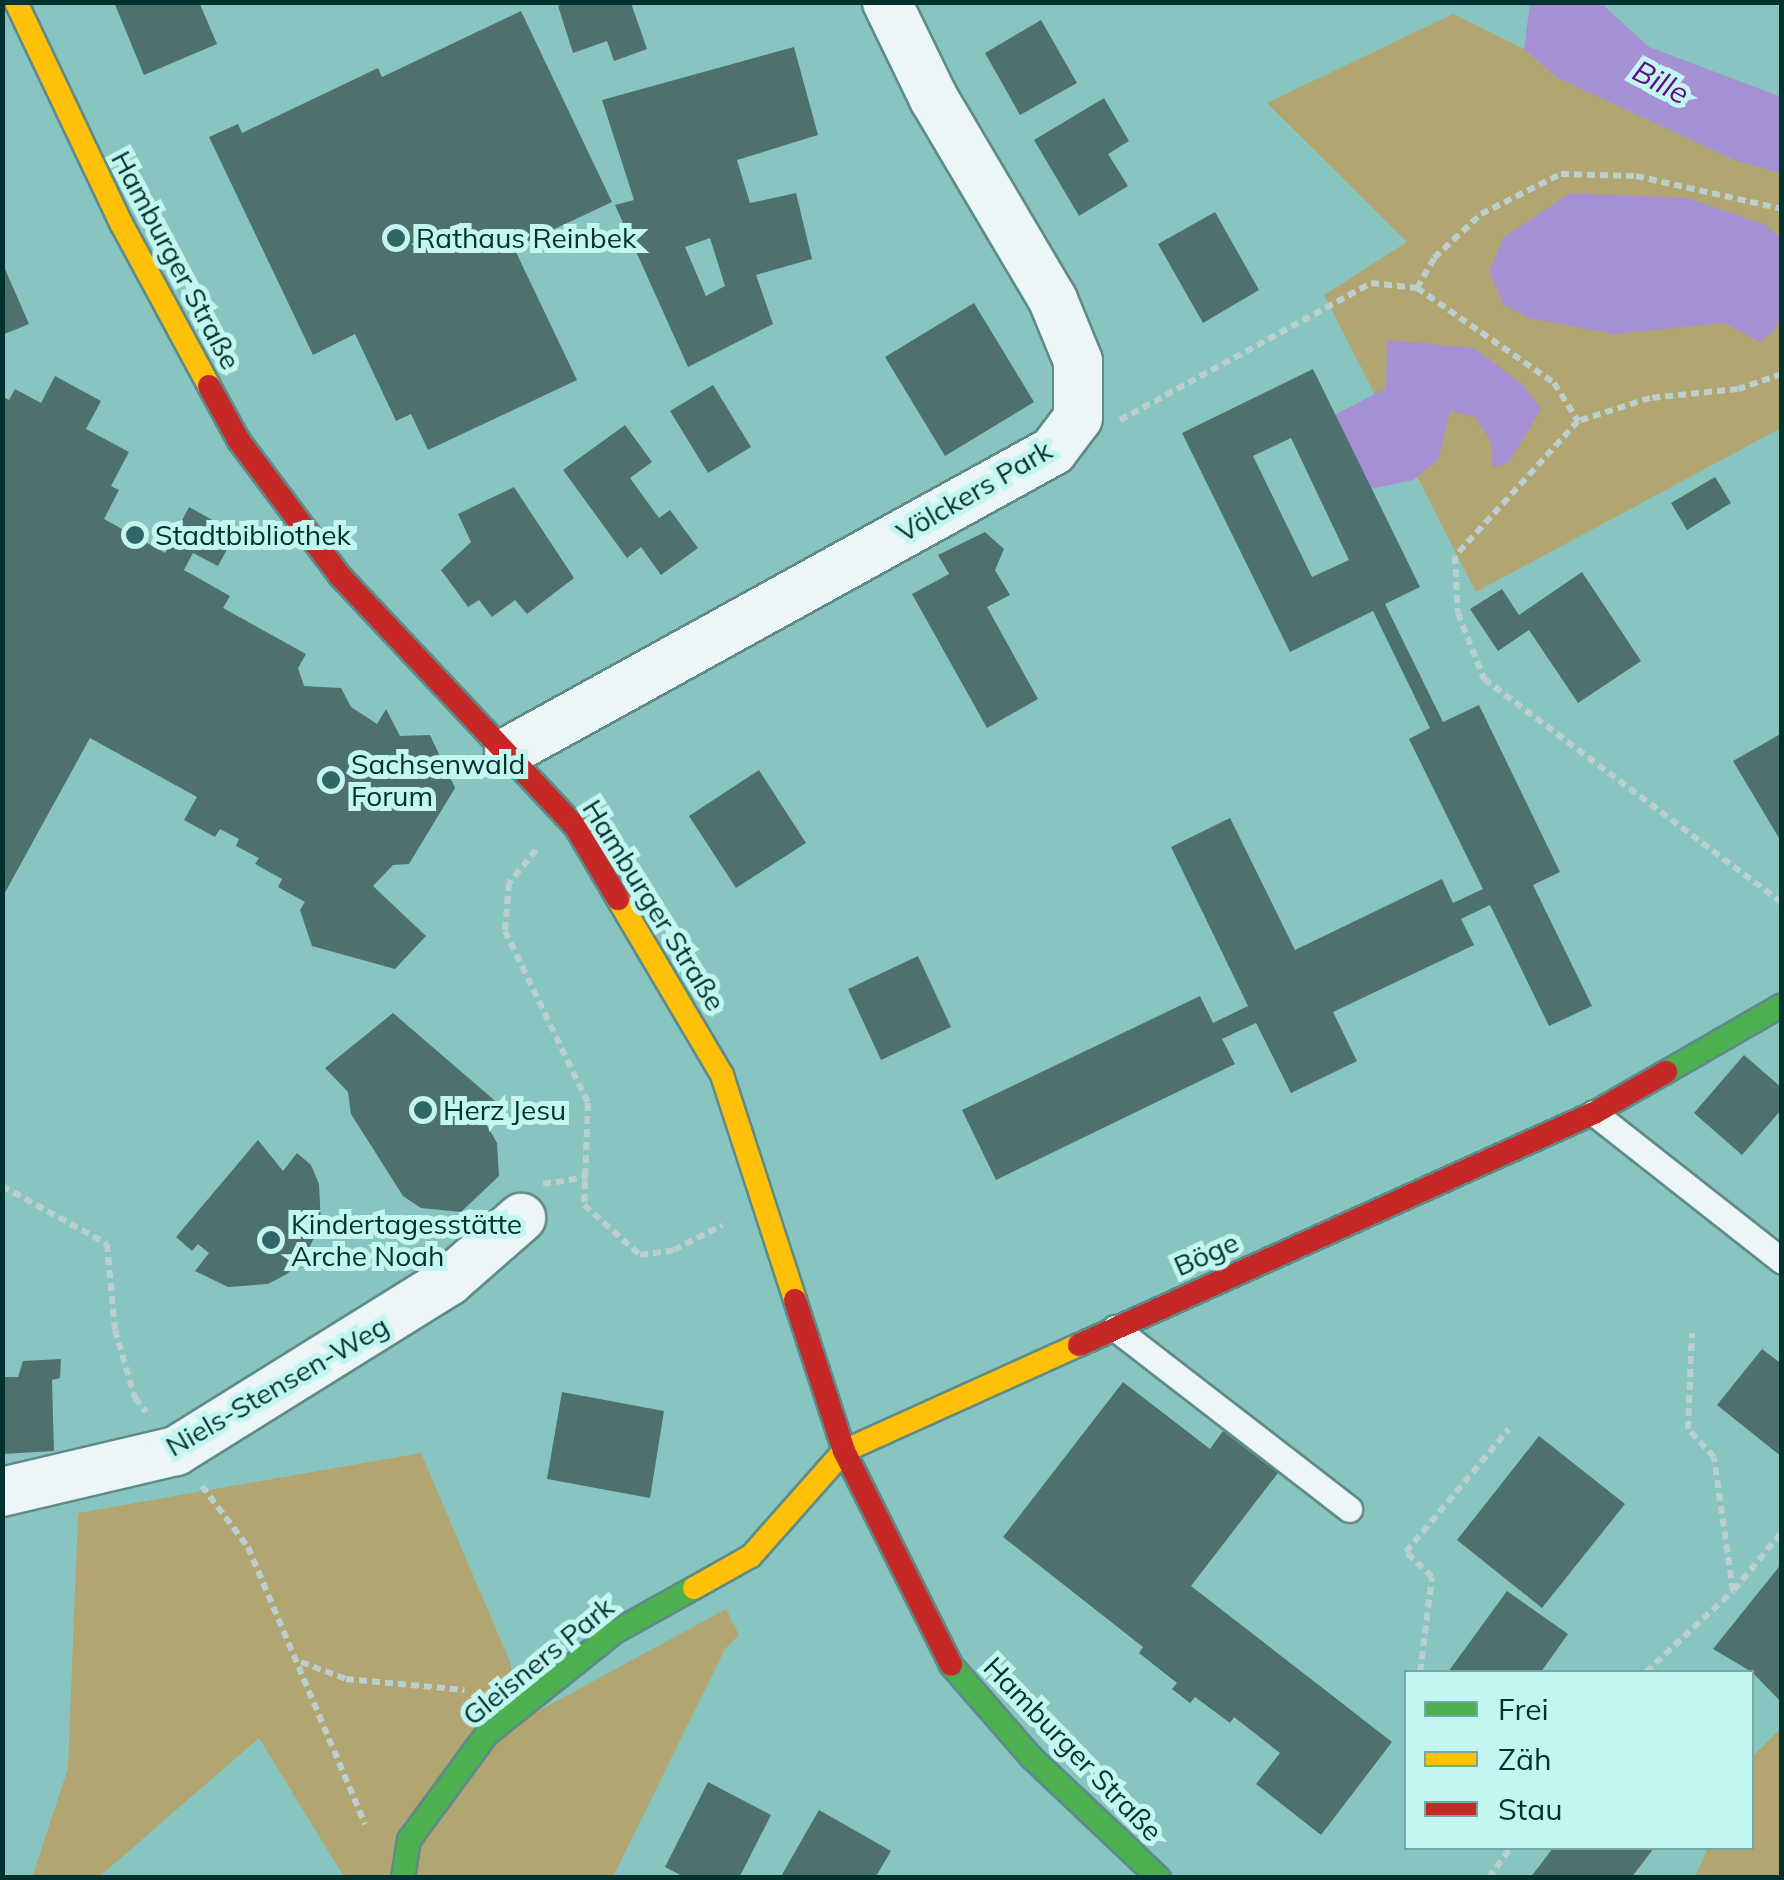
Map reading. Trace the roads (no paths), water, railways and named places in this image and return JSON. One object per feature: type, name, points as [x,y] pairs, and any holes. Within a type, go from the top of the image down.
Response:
[{"type":"main road","name":"Hamburger Straße","points":[[13,13],[51,75],[121,223],[239,441],[340,576],[509,750],[576,826],[722,1075],[844,1450],[952,1667],[1031,1757],[1159,1878]]},
{"type":"main road","name":"Böge","points":[[844,1450],[1594,1114],[1782,1005]]},
{"type":"main road","name":"Gleisners Park","points":[[402,1878],[409,1840],[488,1734],[615,1632],[752,1556],[844,1450]]},
{"type":"street","name":"Völckers Park","points":[[509,750],[1053,451],[1078,418],[1078,361],[1053,300],[934,99],[887,2]]},
{"type":"street","name":"Niels-Stensen-Weg","points":[[2,1492],[176,1451],[422,1300],[520,1218]]},
{"type":"lane","points":[[1594,1114],[1782,1261]]},
{"type":"lane","points":[[1116,1328],[1349,1509]]},
{"type":"water","name":"Bille","points":[[1530,3],[1601,3],[1649,47],[1781,97],[1781,173],[1734,160],[1556,77],[1524,49]]},
{"type":"water","points":[[1570,193],[1687,198],[1764,224],[1781,238],[1781,316],[1775,330],[1760,342],[1725,323],[1614,334],[1528,318],[1503,304],[1489,271],[1504,237]]},
{"type":"water","points":[[1387,340],[1474,348],[1522,384],[1541,409],[1509,462],[1493,468],[1490,440],[1475,417],[1450,411],[1438,460],[1413,480],[1371,489],[1335,415],[1386,388]]},
{"type":"place","name":"Rathaus Reinbek","points":[[396,238]]},
{"type":"place","name":"Stadtbibliothek","points":[[135,535]]},
{"type":"place","name":"Sachsenwald Forum","points":[[331,780]]},
{"type":"place","name":"Herz Jesu","points":[[423,1110]]},
{"type":"place","name":"Kindertagesstätte Arche Noah","points":[[271,1240]]}]
